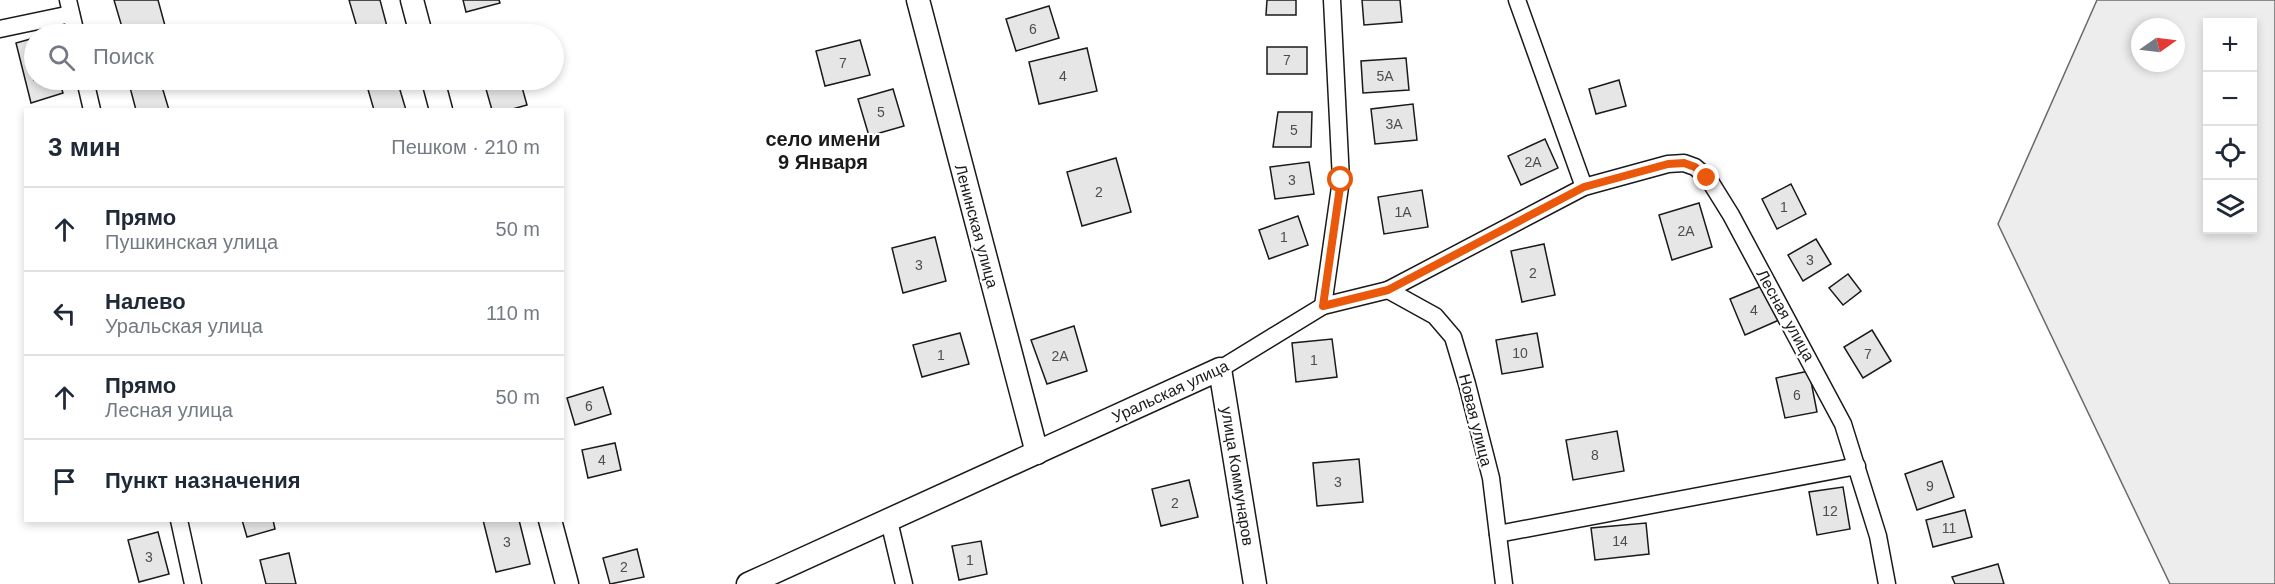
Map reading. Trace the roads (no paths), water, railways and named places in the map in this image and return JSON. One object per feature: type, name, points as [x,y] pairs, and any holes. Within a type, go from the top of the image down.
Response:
[{"type":"street","points":[[412,0],[418,24]]},
{"type":"street","name":"Ленинская улица","points":[[918,0],[1037,453]]},
{"type":"street","points":[[1323,306],[1341,180],[1332,0]]},
{"type":"street","points":[[1517,0],[1584,187]]},
{"type":"street","points":[[0,29],[70,7],[74,24]]},
{"type":"street","points":[[87,90],[92,108]]},
{"type":"street","points":[[436,90],[440,108]]},
{"type":"street","name":"Лесная улица","points":[[1584,187],[1668,164],[1684,163],[1695,167],[1707,178],[1731,215],[1844,424],[1878,536],[1887,584]]},
{"type":"street","name":"Уральская улица","points":[[748,584],[1220,369],[1323,306],[1388,290],[1584,187]]},
{"type":"street","name":"Новая улица","points":[[1388,290],[1435,316],[1453,337],[1491,478],[1504,584]]},
{"type":"street","name":"улица Коммунаров","points":[[1220,369],[1256,584]]},
{"type":"street","points":[[1498,534],[1857,466]]},
{"type":"street","points":[[889,521],[904,584]]},
{"type":"street","points":[[179,522],[193,584]]},
{"type":"street","points":[[551,522],[567,584]]},
{"type":"district","name":"село имени 9 Января","points":[[823,150]]}]
